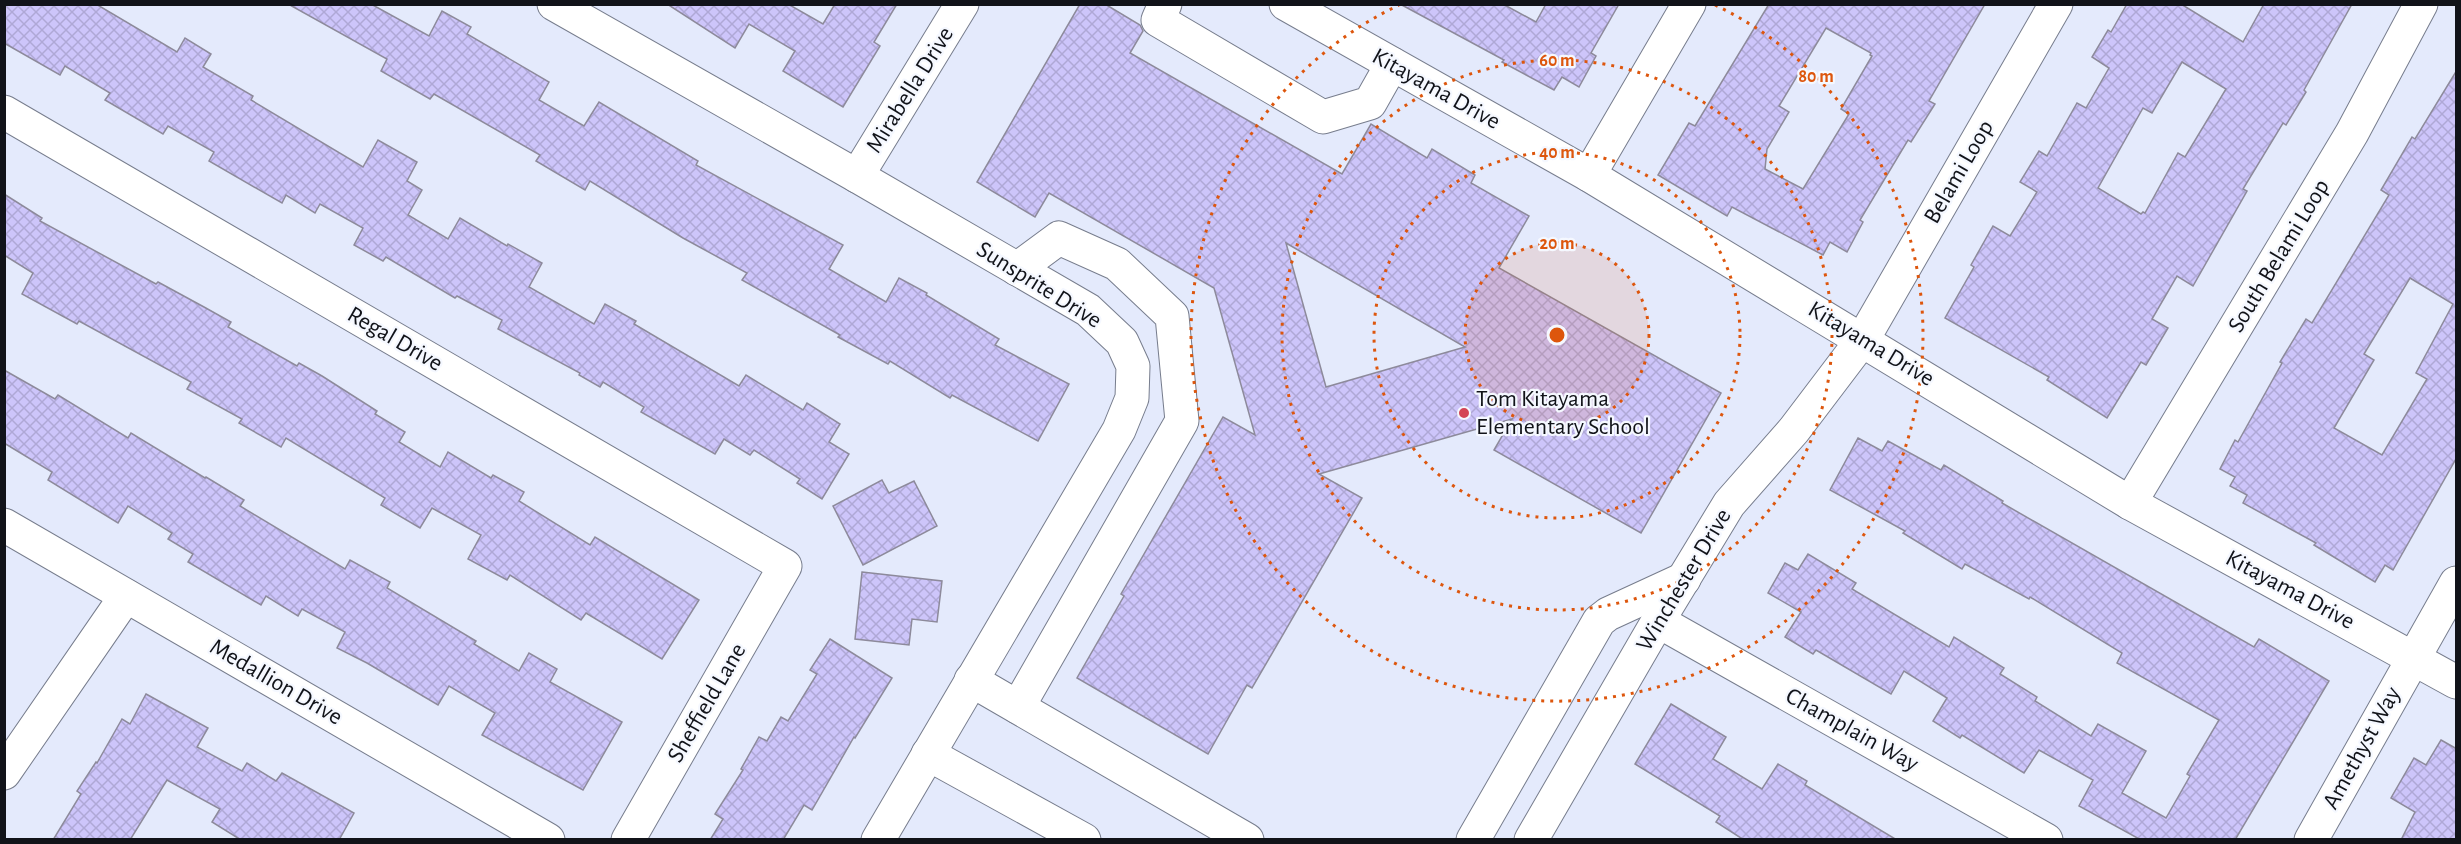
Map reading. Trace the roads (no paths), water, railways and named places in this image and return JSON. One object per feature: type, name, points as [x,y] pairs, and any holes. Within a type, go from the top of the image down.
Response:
[{"type":"street","name":"Mirabella Drive","points":[[857,176],[962,4]]},
{"type":"street","points":[[1165,4],[1158,20],[1323,117],[1370,103],[1392,64]]},
{"type":"street","name":"Kitayama Drive","points":[[1286,4],[1322,13],[1392,64],[1589,175],[1863,339],[2130,503],[2457,682]]},
{"type":"street","points":[[1589,175],[1689,4]]},
{"type":"street","name":"Belami Loop","points":[[1863,339],[2056,4]]},
{"type":"street","name":"South Belami Loop","points":[[2130,503],[2352,134],[2421,4]]},
{"type":"street","name":"Sunsprite Drive","points":[[560,6],[1088,310],[1122,342],[1133,366],[1132,398],[1119,430],[878,840]]},
{"type":"street","name":"Regal Drive","points":[[4,112],[785,566]]},
{"type":"street","points":[[1017,269],[1059,238],[1117,264],[1172,316],[1182,421],[1018,707]]},
{"type":"street","name":"Winchester Drive","points":[[1531,840],[1729,504],[1794,430],[1863,339]]},
{"type":"street","name":"Medallion Drive","points":[[4,525],[548,840]]},
{"type":"street","name":"Sheffield Lane","points":[[628,840],[785,566]]},
{"type":"street","points":[[1473,840],[1599,621],[1608,614],[1684,579]]},
{"type":"street","name":"Amethyst Way","points":[[2311,840],[2457,583]]},
{"type":"street","points":[[4,773],[126,596]]},
{"type":"street","name":"Champlain Way","points":[[1658,621],[2046,840]]},
{"type":"street","points":[[971,680],[1247,840]]},
{"type":"street","points":[[928,754],[1084,840]]},
{"type":"place","name":"Tom Kitayama Elementary School","points":[[1464,413]]}]
